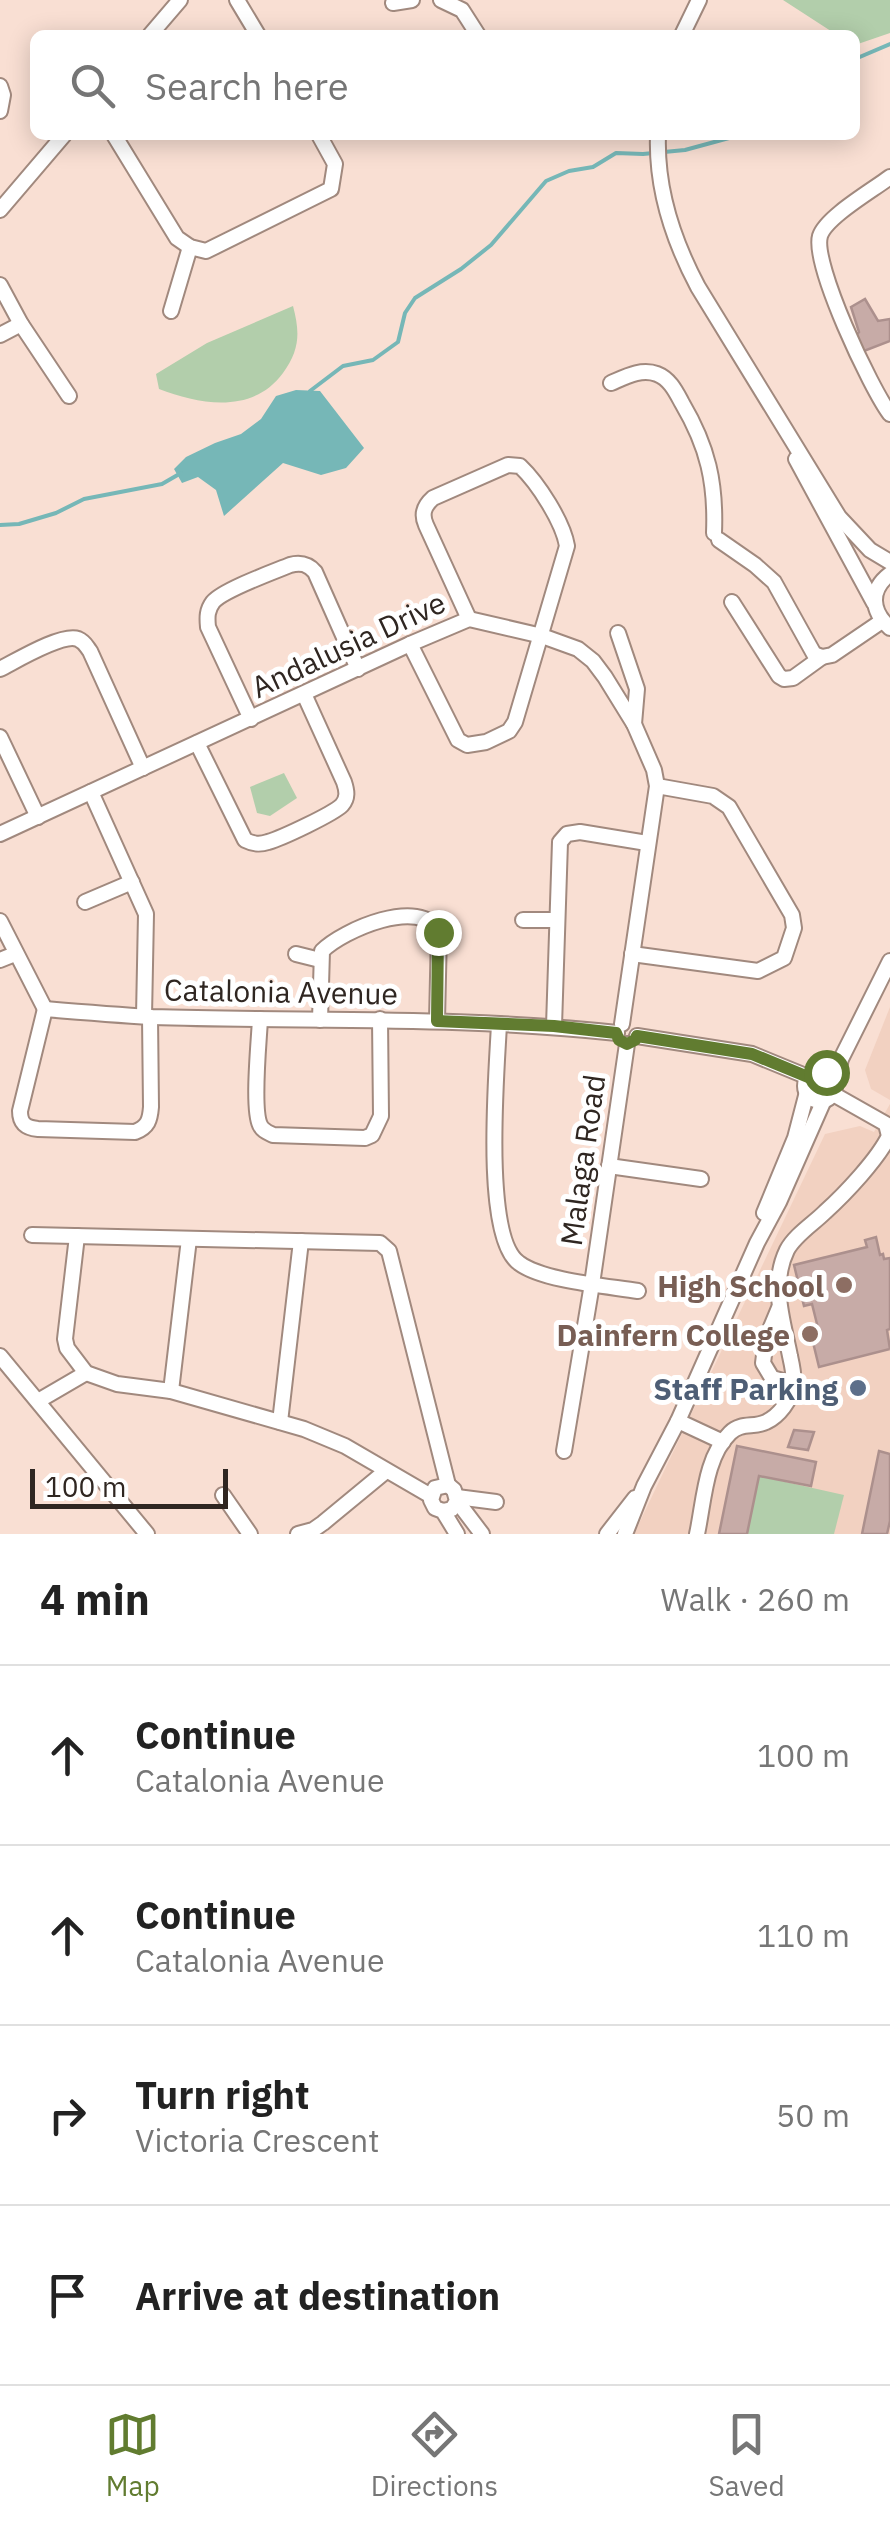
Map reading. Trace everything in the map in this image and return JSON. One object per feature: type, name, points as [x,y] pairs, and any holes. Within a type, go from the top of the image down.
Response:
[{"type":"street","points":[[154,30],[180,0]]},
{"type":"street","points":[[237,0],[255,30]]},
{"type":"street","points":[[393,3],[412,0]]},
{"type":"street","points":[[441,0],[462,10],[475,30]]},
{"type":"street","points":[[676,30],[688,0]]},
{"type":"street","points":[[684,30],[699,0]]},
{"type":"street","points":[[0,86],[0,111]]},
{"type":"street","points":[[0,210],[60,140]]},
{"type":"street","points":[[117,140],[177,238],[190,247],[206,250],[327,192],[334,182],[335,164],[322,140]]},
{"type":"street","points":[[658,141],[660,171],[682,258],[839,517],[870,550],[890,562]]},
{"type":"street","points":[[890,178],[828,223],[820,236],[819,248],[847,332],[890,414]]},
{"type":"street","points":[[171,311],[190,247]]},
{"type":"street","points":[[0,285],[69,396]]},
{"type":"street","points":[[0,336],[21,324]]},
{"type":"street","points":[[611,383],[650,372],[672,386],[702,440],[713,487],[717,537],[774,582],[814,654],[832,656],[888,626],[805,478],[779,422]]},
{"type":"street","points":[[410,644],[454,736],[462,743],[470,745],[495,738],[512,727],[567,546],[532,479],[520,466],[513,464],[433,498],[424,509],[423,519],[469,619]]},
{"type":"street","points":[[250,719],[208,626],[209,610],[223,594],[290,565],[310,566],[358,668]]},
{"type":"street","points":[[874,603],[878,585],[890,574]]},
{"type":"street","points":[[732,602],[784,680],[822,657]]},
{"type":"street","name":"Andalusia Drive","points":[[0,834],[469,619],[542,636],[578,649],[592,661],[634,724],[654,770],[656,786],[632,954],[626,1034]]},
{"type":"street","points":[[618,633],[637,690],[634,724]]},
{"type":"street","points":[[0,669],[60,640],[74,638],[83,642],[144,768]]},
{"type":"street","points":[[197,744],[245,840],[267,843],[331,812],[345,802],[347,794],[304,694]]},
{"type":"street","points":[[0,737],[38,818]]},
{"type":"street","points":[[632,954],[758,972],[784,958],[794,928],[792,915],[729,806],[713,796],[656,786]]},
{"type":"street","points":[[0,921],[45,1010],[20,1120],[38,1129],[135,1132],[145,1126],[151,1107],[146,922],[142,902],[91,792]]},
{"type":"street","points":[[554,1026],[558,854],[563,836],[580,832],[647,843]]},
{"type":"street","points":[[85,902],[132,882]]},
{"type":"street","points":[[320,1020],[322,951],[389,917],[427,918],[438,932],[437,1021]]},
{"type":"street","points":[[523,920],[556,920]]},
{"type":"street","points":[[0,960],[15,954]]},
{"type":"street","points":[[296,954],[320,960]]},
{"type":"street","points":[[625,1534],[830,1092],[841,1059],[890,961]]},
{"type":"street","name":"Catalonia Avenue","points":[[45,1010],[554,1026],[752,1054],[812,1080],[814,1099],[830,1092]]},
{"type":"street","points":[[260,1019],[257,1106],[260,1125],[266,1132],[365,1138],[372,1135],[381,1116],[380,1020]]},
{"type":"street","points":[[498,1024],[494,1185],[508,1252],[529,1270],[592,1284]]},
{"type":"street","name":"Malaga Road","points":[[564,1451],[592,1284],[626,1034]]},
{"type":"street","points":[[757,1243],[812,1080],[841,1059]]},
{"type":"street","points":[[812,1080],[830,1075],[830,1092]]},
{"type":"street","points":[[697,1534],[712,1460],[723,1442],[743,1425],[768,1422],[782,1410],[794,1384],[779,1308],[781,1268],[792,1241],[830,1208],[874,1159],[890,1129],[830,1092]]},
{"type":"street","points":[[609,1166],[701,1179]]},
{"type":"street","points":[[32,1235],[380,1243],[389,1251],[454,1495],[482,1534]]},
{"type":"street","points":[[77,1236],[65,1340],[86,1373],[118,1384],[171,1391],[280,1422],[345,1446],[431,1496]]},
{"type":"street","points":[[171,1391],[189,1239]]},
{"type":"street","points":[[280,1422],[302,1241]]},
{"type":"street","name":"Malaga Road","points":[[592,1284],[638,1291]]},
{"type":"street","points":[[779,1308],[762,1363],[772,1378],[794,1384]]},
{"type":"street","points":[[0,1356],[147,1534]]},
{"type":"street","points":[[38,1400],[86,1373]]},
{"type":"street","points":[[678,1421],[723,1442]]},
{"type":"street","points":[[309,1533],[386,1471]]},
{"type":"street","points":[[606,1534],[644,1486]]},
{"type":"street","points":[[457,1534],[443,1512],[432,1504],[435,1488],[496,1502]]},
{"type":"street","points":[[223,1495],[250,1534]]},
{"type":"street","points":[[443,1512],[452,1509],[454,1495]]},
{"type":"shaded area","points":[[890,1007],[890,1100],[871,1089],[865,1070]]},
{"type":"shaded area","name":"Dainfern College","points":[[890,1104],[890,1534],[634,1534],[825,1134],[860,1126],[874,1132]]},
{"type":"green space","points":[[783,0],[890,0],[890,33],[860,43],[860,30],[829,30]]},
{"type":"green space","points":[[293,306],[297,333],[293,356],[271,386],[257,395],[209,402],[159,389],[156,374],[207,343]]},
{"type":"green space","points":[[284,773],[297,798],[270,816],[257,813],[250,787]]},
{"type":"green space","points":[[759,1476],[844,1495],[834,1534],[747,1534]]},
{"type":"water","points":[[296,390],[320,391],[364,448],[346,468],[321,475],[283,463],[224,516],[216,490],[198,477],[182,483],[174,469],[186,457],[241,434],[261,419],[276,396]]},
{"type":"building","points":[[865,299],[878,321],[890,319],[890,341],[864,351],[854,338],[859,332],[851,307]]},
{"type":"building","name":"High School","points":[[876,1237],[880,1255],[890,1258],[890,1349],[819,1367],[809,1326],[817,1324],[812,1304],[804,1306],[794,1265],[867,1247],[865,1240]]},
{"type":"building","points":[[794,1430],[814,1432],[808,1450],[788,1447]]},
{"type":"building","points":[[737,1446],[816,1462],[811,1486],[759,1476],[747,1534],[719,1534]]},
{"type":"building","points":[[879,1451],[890,1454],[890,1521],[887,1534],[862,1534]]},
{"type":"waterway","points":[[860,57],[890,44]]},
{"type":"waterway","points":[[310,391],[343,366],[373,360],[398,342],[405,313],[415,298],[491,245],[546,181],[569,171],[593,167],[616,153],[685,150],[722,140]]},
{"type":"waterway","points":[[0,525],[19,524],[56,513],[84,499],[162,484],[181,473]]},
{"type":"place","name":"High School","points":[[844,1285]]},
{"type":"place","name":"Dainfern College","points":[[810,1334]]},
{"type":"place","name":"Staff Parking","points":[[858,1388]]},
{"type":"route","points":[[438,932],[437,1021],[616,1033],[627,1044],[637,1036],[752,1054],[808,1077],[826,1072]]}]
